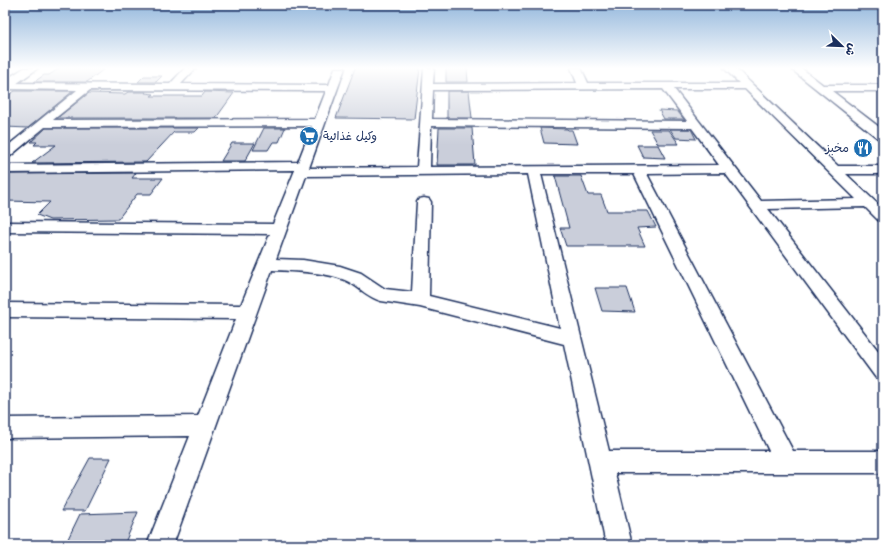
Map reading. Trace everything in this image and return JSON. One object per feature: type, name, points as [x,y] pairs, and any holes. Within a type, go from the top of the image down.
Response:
[{"type":"street","points":[[5,154],[79,94]]},
{"type":"street","points":[[160,545],[331,94]]},
{"type":"street","points":[[423,171],[428,94]]},
{"type":"street","points":[[672,94],[883,372]]},
{"type":"street","points":[[756,94],[883,217]]},
{"type":"street","points":[[828,94],[883,136]]},
{"type":"street","points":[[41,124],[320,122]]},
{"type":"street","points":[[426,122],[696,125]]},
{"type":"street","points":[[866,123],[883,123]]},
{"type":"street","points":[[5,169],[534,171],[729,169]]},
{"type":"street","points":[[639,170],[787,463]]},
{"type":"street","points":[[834,170],[883,170]]},
{"type":"street","points":[[534,171],[619,545]]},
{"type":"street","points":[[420,300],[424,202]]},
{"type":"street","points":[[756,205],[869,203]]},
{"type":"street","points":[[5,227],[279,229]]},
{"type":"street","points":[[266,264],[303,266],[335,271],[355,277],[381,295],[420,300],[571,338]]},
{"type":"street","points":[[5,310],[249,312]]},
{"type":"street","points":[[5,428],[205,426]]},
{"type":"street","points":[[601,462],[883,462]]},
{"type":"building","points":[[11,94],[70,94],[28,128],[5,127],[5,97]]},
{"type":"building","points":[[88,94],[154,94],[151,96],[202,96],[204,94],[234,94],[216,118],[57,118]]},
{"type":"building","points":[[345,94],[417,94],[414,119],[336,118]]},
{"type":"building","points":[[447,94],[469,94],[472,118],[447,118]]},
{"type":"building","points":[[659,110],[677,111],[684,119],[664,119]]},
{"type":"building","points":[[46,128],[199,128],[195,132],[174,132],[146,162],[32,163],[56,145],[34,145],[37,142],[31,142]]},
{"type":"building","points":[[264,128],[285,128],[279,142],[273,142],[268,150],[253,150]]},
{"type":"building","points":[[439,128],[472,128],[475,165],[437,165]]},
{"type":"building","points":[[540,128],[572,130],[577,144],[544,143]]},
{"type":"building","points":[[670,129],[691,129],[696,139],[676,138]]},
{"type":"building","points":[[650,130],[669,130],[679,144],[658,144]]},
{"type":"building","points":[[232,143],[255,143],[245,161],[221,161]]},
{"type":"building","points":[[637,145],[658,145],[665,158],[643,157]]},
{"type":"building","points":[[136,173],[132,178],[163,178],[151,194],[137,194],[118,219],[50,220],[37,215],[50,202],[5,201],[5,174]]},
{"type":"building","points":[[555,176],[581,176],[588,195],[601,195],[607,211],[648,211],[656,227],[637,228],[645,246],[566,246],[560,228],[569,228]]},
{"type":"building","points":[[595,288],[627,288],[635,312],[602,311]]},
{"type":"building","points":[[90,458],[111,458],[85,511],[61,511]]},
{"type":"building","points":[[138,512],[124,545],[65,545],[80,514]]},
{"type":"place","name":"وكيل غذائية","points":[[309,136]]},
{"type":"place","name":"مخبز","points":[[863,148]]}]
